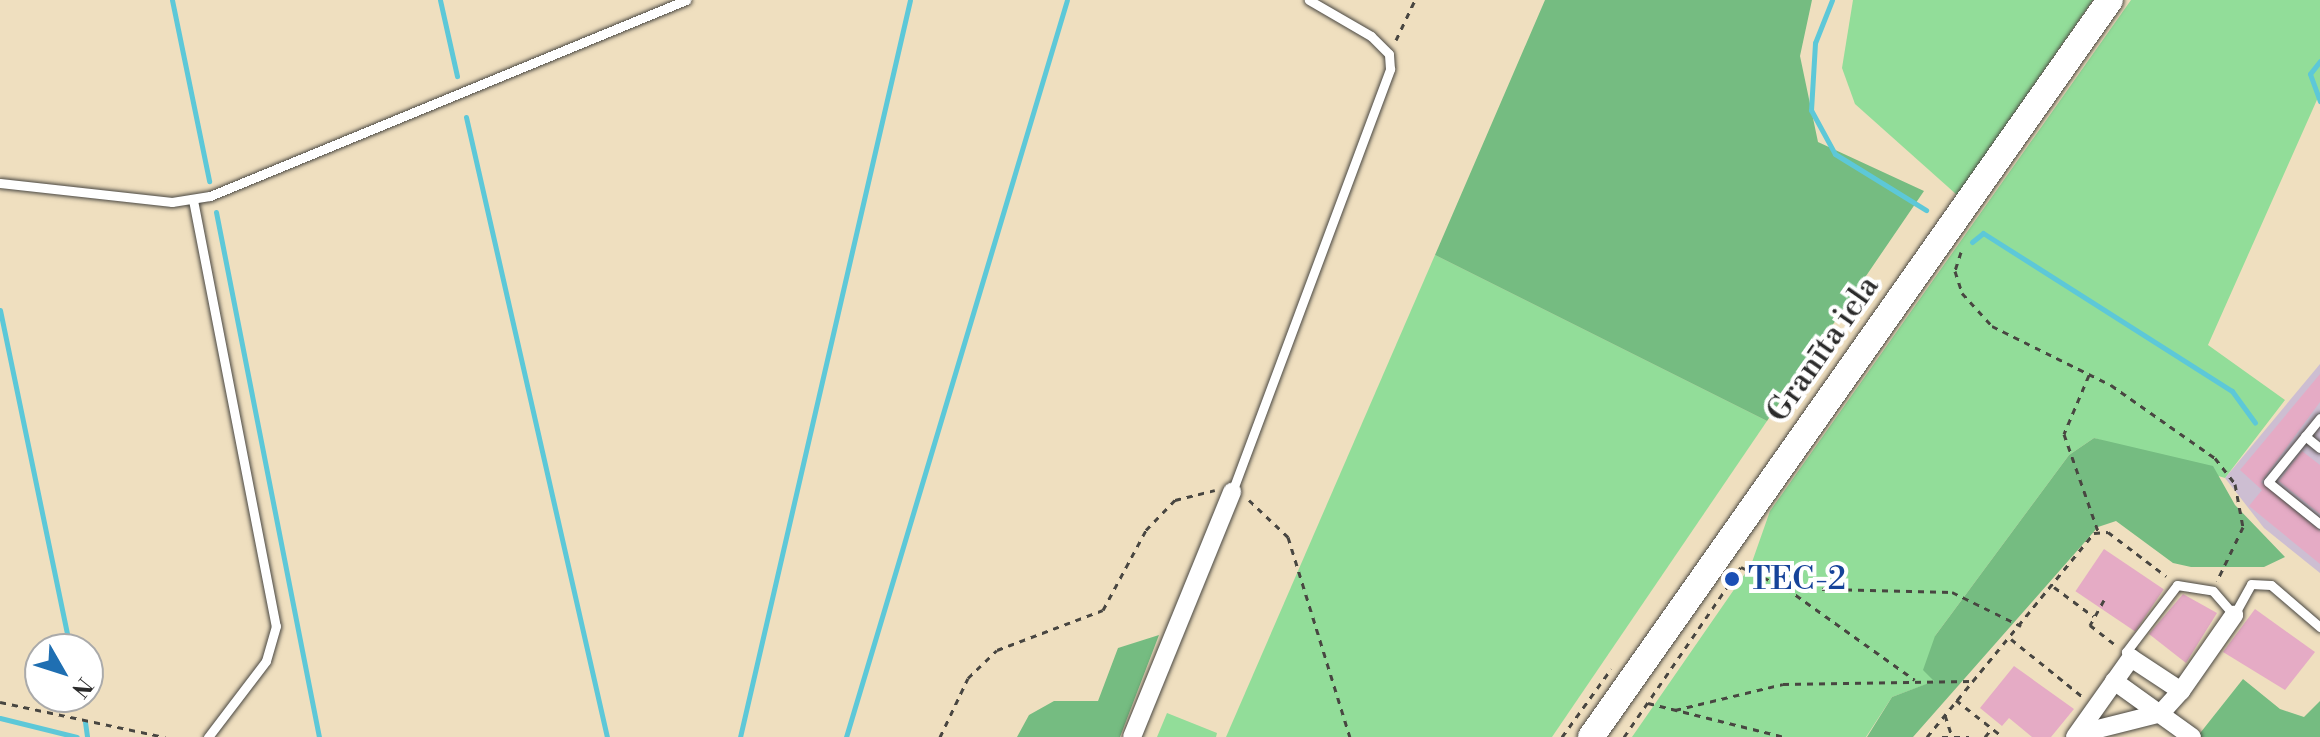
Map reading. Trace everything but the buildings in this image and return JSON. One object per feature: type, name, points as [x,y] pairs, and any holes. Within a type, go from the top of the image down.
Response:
[{"type":"main road","name":"Granīta iela","points":[[1591,737],[2110,0]]},
{"type":"street","points":[[1132,737],[1232,492]]},
{"type":"street","points":[[2077,735],[2161,713],[2181,691],[2234,615]]},
{"type":"street","points":[[2077,735],[2128,655],[2181,691]]},
{"type":"street","points":[[2114,681],[2192,737]]},
{"type":"lane","points":[[0,183],[193,200],[686,0]]},
{"type":"lane","points":[[1232,492],[1385,96],[1389,54],[1309,0]]},
{"type":"lane","points":[[193,200],[276,626],[266,661],[208,737]]},
{"type":"lane","points":[[2320,418],[2268,482],[2320,524]]},
{"type":"lane","points":[[2305,436],[2320,448]]},
{"type":"lane","points":[[2128,655],[2177,585],[2213,591],[2234,615],[2251,584],[2271,585],[2320,627]]},
{"type":"path","points":[[1389,54],[1415,0]]},
{"type":"path","points":[[1958,217],[1962,250],[1955,271],[1962,293],[1992,326],[2090,373],[2215,458],[2235,484],[2243,527],[2213,591]]},
{"type":"path","points":[[2090,373],[2064,434],[2098,531],[2177,585]]},
{"type":"path","points":[[940,737],[968,678],[997,650],[1103,610],[1146,530],[1175,500],[1204,489],[1232,492],[1273,517],[1288,537],[1350,737]]},
{"type":"path","points":[[1927,737],[2098,531]]},
{"type":"path","points":[[1624,737],[1741,567],[1786,588],[1915,680]]},
{"type":"path","points":[[2053,586],[2093,616]]},
{"type":"path","points":[[1786,588],[1952,592],[2021,626]]},
{"type":"path","points":[[2104,600],[2090,625],[2128,655]]},
{"type":"path","points":[[2011,639],[2095,707]]},
{"type":"path","points":[[1562,737],[1606,672],[1623,669]]},
{"type":"path","points":[[1675,710],[1783,684],[1971,681]]},
{"type":"path","points":[[1956,700],[2003,737]]},
{"type":"path","points":[[0,702],[165,737]]},
{"type":"path","points":[[1648,703],[1784,737]]},
{"type":"path","points":[[1945,714],[1951,734]]},
{"type":"path","points":[[1985,737],[1992,728]]},
{"type":"path","points":[[1942,737],[1951,734],[1969,737]]},
{"type":"shaded area","points":[[2320,364],[2320,573],[2264,528],[2225,478]]},
{"type":"green space","points":[[1545,0],[1812,0],[1800,56],[1818,142],[1924,191],[1767,421],[1435,255]]},
{"type":"green space","points":[[1853,0],[2093,0],[1957,195],[1855,104],[1842,68]]},
{"type":"green space","points":[[2131,0],[2320,0],[2320,93],[2208,345],[2285,400],[2225,478],[2094,438],[2069,455],[1935,636],[1935,681],[1892,697],[1866,737],[1632,737],[1751,565],[1770,511]]},
{"type":"green space","points":[[1435,255],[1767,421],[1552,737],[1226,737]]},
{"type":"green space","points":[[2094,438],[2213,466],[2235,505],[2285,557],[2264,567],[2191,567],[2173,563],[2116,521],[2098,527],[1913,737],[1867,737],[1892,697],[1934,681],[1923,670],[1935,636],[2069,455]]},
{"type":"green space","points":[[1159,635],[1120,737],[1017,737],[1029,715],[1054,701],[1098,701],[1118,648]]},
{"type":"green space","points":[[2243,679],[2280,709],[2304,717],[2320,701],[2320,737],[2197,737]]},
{"type":"green space","points":[[1167,713],[1217,733],[1216,737],[1157,737]]},
{"type":"waterway","points":[[172,0],[209,181]]},
{"type":"waterway","points":[[440,0],[457,76]]},
{"type":"waterway","points":[[740,737],[910,0]]},
{"type":"waterway","points":[[846,737],[1067,0]]},
{"type":"waterway","points":[[1832,0],[1815,43],[1811,110],[1835,154],[1926,210]]},
{"type":"waterway","points":[[2320,61],[2310,74],[2320,101]]},
{"type":"waterway","points":[[466,117],[607,737]]},
{"type":"waterway","points":[[216,212],[319,737]]},
{"type":"waterway","points":[[1972,242],[1983,233],[2232,391],[2255,423]]},
{"type":"waterway","points":[[0,310],[67,633]]},
{"type":"waterway","points":[[0,718],[77,737]]},
{"type":"waterway","points":[[85,722],[87,737]]},
{"type":"place","name":"TEC-2","points":[[1732,579]]}]
